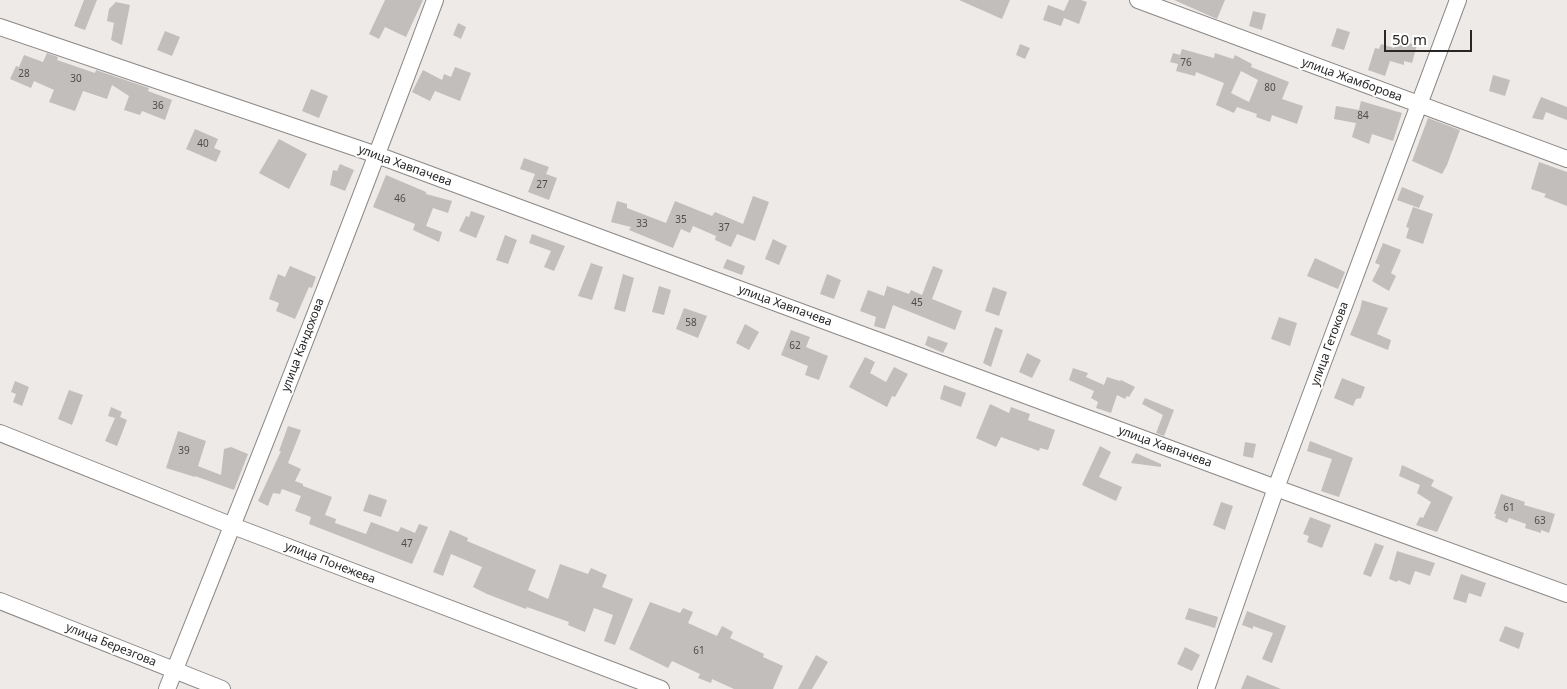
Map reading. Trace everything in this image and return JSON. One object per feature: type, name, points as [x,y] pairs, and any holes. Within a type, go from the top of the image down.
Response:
[{"type":"street","name":"улица Кандохова","points":[[167,689],[233,526],[435,0]]},
{"type":"street","name":"улица Жамборова","points":[[1138,0],[1567,159]]},
{"type":"street","name":"улица Гетокова","points":[[1206,689],[1276,488],[1458,0]]},
{"type":"street","name":"улица Хавпачева","points":[[0,27],[377,155],[1567,594]]},
{"type":"street","name":"улица Понежева","points":[[0,433],[233,526],[661,689]]},
{"type":"street","name":"улица Березгова","points":[[0,601],[222,689]]},
{"type":"building","points":[[84,0],[97,0],[85,30],[74,26]]},
{"type":"building","points":[[385,0],[423,0],[406,37],[385,27],[379,39],[369,34]]},
{"type":"building","points":[[959,0],[1010,0],[1002,19]]},
{"type":"building","points":[[1069,0],[1087,2],[1079,24],[1064,18],[1061,26],[1043,20],[1048,5],[1064,11]]},
{"type":"building","points":[[1174,0],[1225,0],[1217,19]]},
{"type":"building","points":[[116,2],[130,5],[122,45],[111,40],[114,23],[107,21],[109,9]]},
{"type":"building","points":[[1253,11],[1266,14],[1262,30],[1249,26]]},
{"type":"building","points":[[458,23],[466,27],[461,39],[453,35]]},
{"type":"building","points":[[1337,28],[1350,32],[1344,50],[1331,46]]},
{"type":"building","points":[[165,31],[180,37],[172,56],[157,50]]},
{"type":"building","points":[[1396,40],[1417,45],[1412,63],[1404,61],[1404,65],[1390,61],[1385,76],[1368,70],[1375,48],[1379,49],[1381,44],[1394,48]]},
{"type":"building","points":[[1020,44],[1030,48],[1025,59],[1016,55]]},
{"type":"building","points":[[1182,49],[1214,58],[1215,53],[1233,59],[1235,55],[1252,64],[1251,67],[1289,82],[1282,99],[1303,106],[1297,124],[1272,115],[1270,122],[1256,117],[1257,114],[1237,107],[1234,113],[1216,105],[1224,83],[1196,72],[1195,76],[1176,71],[1178,64],[1170,62],[1173,53],[1180,55]],"holes":[[[1241,71],[1258,80],[1249,102],[1231,93]]]},
{"type":"building","points":[[47,53],[58,57],[57,60],[95,73],[96,70],[149,88],[148,91],[172,100],[165,120],[142,111],[140,115],[124,110],[129,96],[112,85],[107,99],[83,91],[75,111],[49,102],[54,90],[34,81],[31,88],[10,79],[16,66],[19,67],[24,55],[43,62]]},
{"type":"building","points":[[455,67],[471,73],[460,101],[435,91],[430,101],[412,92],[423,70],[442,80],[444,74],[451,77]]},
{"type":"building","points":[[1493,75],[1510,80],[1505,96],[1489,91]]},
{"type":"building","points":[[311,89],[328,96],[319,118],[302,111]]},
{"type":"building","points":[[1541,97],[1567,107],[1567,120],[1546,112],[1543,120],[1532,118]]},
{"type":"building","points":[[1361,101],[1402,113],[1393,141],[1372,134],[1369,144],[1352,137],[1356,123],[1334,119],[1336,106],[1359,110]]},
{"type":"building","points":[[1428,118],[1460,130],[1442,174],[1412,161]]},
{"type":"building","points":[[195,129],[218,139],[214,148],[221,151],[216,162],[186,149]]},
{"type":"building","points":[[279,139],[307,154],[289,189],[259,173]]},
{"type":"building","points":[[524,158],[549,167],[546,174],[557,178],[549,200],[528,192],[535,174],[520,169]]},
{"type":"building","points":[[1539,162],[1567,172],[1567,206],[1544,197],[1546,194],[1531,189]]},
{"type":"building","points":[[340,164],[354,170],[345,191],[330,185],[333,170],[337,171]]},
{"type":"building","points":[[386,175],[426,192],[426,194],[452,201],[448,213],[433,208],[426,226],[442,232],[439,242],[413,230],[415,224],[373,207]]},
{"type":"building","points":[[1402,187],[1424,196],[1419,208],[1397,200]]},
{"type":"building","points":[[753,196],[769,202],[755,241],[737,234],[731,247],[715,240],[716,236],[693,226],[690,233],[681,229],[673,248],[629,230],[631,227],[611,222],[617,201],[627,204],[627,208],[666,223],[675,201],[712,216],[715,212],[743,224]]},
{"type":"building","points":[[1413,207],[1433,214],[1423,244],[1406,238],[1409,228],[1406,227]]},
{"type":"building","points":[[471,211],[485,216],[476,238],[459,231],[466,216],[469,217]]},
{"type":"building","points":[[532,234],[565,246],[554,271],[544,267],[551,251],[529,243]]},
{"type":"building","points":[[505,235],[517,240],[508,264],[496,260]]},
{"type":"building","points":[[773,239],[787,246],[779,265],[765,259]]},
{"type":"building","points":[[1383,243],[1401,250],[1391,273],[1396,276],[1389,291],[1372,281],[1380,265],[1375,263]]},
{"type":"building","points":[[1315,258],[1345,272],[1338,289],[1307,276]]},
{"type":"building","points":[[727,259],[745,266],[742,275],[723,268]]},
{"type":"building","points":[[591,263],[603,267],[592,300],[578,296]]},
{"type":"building","points":[[290,266],[316,277],[312,288],[309,287],[295,319],[276,311],[279,303],[269,299],[278,274],[285,277]]},
{"type":"building","points":[[933,266],[943,270],[932,299],[962,311],[955,330],[893,305],[885,329],[874,326],[876,317],[860,311],[868,290],[884,296],[887,286],[909,294],[911,290],[922,295]]},
{"type":"building","points":[[623,274],[634,278],[625,312],[614,309]]},
{"type":"building","points":[[827,274],[841,280],[834,299],[820,294]]},
{"type":"building","points":[[659,286],[671,290],[664,315],[652,312]]},
{"type":"building","points":[[993,287],[1007,292],[999,316],[985,311]]},
{"type":"building","points":[[1362,300],[1388,308],[1377,334],[1391,340],[1388,350],[1350,335]]},
{"type":"building","points":[[684,308],[707,316],[698,338],[676,329]]},
{"type":"building","points":[[1279,317],[1297,323],[1290,346],[1271,339]]},
{"type":"building","points":[[745,324],[759,332],[749,350],[736,343]]},
{"type":"building","points":[[995,327],[1003,330],[991,367],[983,363]]},
{"type":"building","points":[[791,330],[810,337],[806,347],[828,356],[819,380],[805,375],[808,366],[781,355]]},
{"type":"building","points":[[928,336],[948,343],[943,353],[925,345]]},
{"type":"building","points":[[1027,353],[1041,360],[1032,378],[1019,372]]},
{"type":"building","points":[[865,357],[875,362],[870,373],[886,382],[894,367],[908,374],[895,397],[892,396],[887,407],[849,387]]},
{"type":"building","points":[[1073,368],[1088,373],[1086,377],[1104,385],[1107,377],[1121,380],[1135,387],[1129,397],[1127,396],[1125,399],[1117,395],[1111,413],[1096,408],[1098,402],[1091,398],[1094,391],[1069,380]]},
{"type":"building","points":[[1342,378],[1365,387],[1361,398],[1356,399],[1353,406],[1334,398]]},
{"type":"building","points":[[15,381],[29,387],[22,406],[13,402],[16,394],[11,392]]},
{"type":"building","points":[[944,385],[966,393],[961,407],[940,399]]},
{"type":"building","points":[[69,390],[83,395],[72,425],[58,419]]},
{"type":"building","points":[[1145,398],[1174,410],[1164,436],[1156,433],[1163,415],[1142,404]]},
{"type":"building","points":[[990,404],[1009,413],[1011,407],[1030,414],[1028,420],[1055,430],[1048,450],[1040,448],[1039,451],[1001,437],[996,447],[976,438]]},
{"type":"building","points":[[111,407],[122,412],[120,417],[127,420],[117,446],[105,441],[115,418],[108,416]]},
{"type":"building","points":[[288,426],[301,430],[288,463],[301,469],[295,481],[332,497],[325,515],[336,519],[335,523],[366,534],[371,522],[398,532],[401,527],[415,533],[419,524],[428,527],[412,564],[309,524],[311,517],[295,511],[301,496],[282,489],[280,494],[273,493],[268,506],[258,501],[281,451],[279,451]]},
{"type":"building","points":[[178,431],[206,441],[198,466],[221,475],[224,449],[231,447],[248,454],[234,490],[166,468]]},
{"type":"building","points":[[1310,441],[1353,458],[1339,497],[1321,491],[1332,459],[1307,451]]},
{"type":"building","points":[[1245,442],[1256,444],[1253,458],[1243,456]]},
{"type":"building","points":[[1100,446],[1111,452],[1099,477],[1122,487],[1116,501],[1082,485]]},
{"type":"building","points":[[1136,453],[1161,464],[1161,467],[1131,463]]},
{"type":"building","points":[[1402,465],[1434,480],[1431,486],[1453,497],[1437,532],[1416,525],[1420,517],[1423,518],[1431,502],[1417,493],[1420,485],[1399,476]]},
{"type":"building","points":[[369,494],[387,500],[381,517],[363,511]]},
{"type":"building","points":[[1501,494],[1525,502],[1524,505],[1555,514],[1549,533],[1541,530],[1541,533],[1525,528],[1526,524],[1509,518],[1507,523],[1495,518],[1496,514],[1494,514]]},
{"type":"building","points":[[1221,502],[1233,506],[1225,530],[1213,525]]},
{"type":"building","points":[[1310,517],[1331,525],[1322,548],[1307,542],[1309,536],[1303,534]]},
{"type":"building","points":[[450,530],[468,538],[467,541],[536,570],[528,590],[548,599],[560,564],[588,574],[591,568],[607,575],[602,587],[633,599],[615,645],[604,641],[613,615],[594,608],[585,632],[568,625],[569,622],[527,607],[526,609],[473,587],[482,567],[451,554],[443,576],[433,572]]},
{"type":"building","points":[[1375,543],[1384,546],[1371,577],[1363,574]]},
{"type":"building","points":[[1397,551],[1435,563],[1430,576],[1415,571],[1410,585],[1398,580],[1397,582],[1389,579]]},
{"type":"building","points":[[1461,574],[1486,583],[1481,597],[1469,593],[1466,603],[1453,599]]},
{"type":"building","points":[[650,602],[680,613],[683,608],[693,612],[688,623],[717,636],[722,626],[733,632],[730,638],[764,654],[763,657],[783,666],[773,689],[734,689],[712,679],[711,683],[698,678],[700,674],[672,661],[668,668],[629,649]]},
{"type":"building","points":[[1189,608],[1218,617],[1215,628],[1185,619]]},
{"type":"building","points":[[1247,611],[1286,626],[1272,663],[1262,659],[1273,633],[1253,626],[1253,629],[1242,625]]},
{"type":"building","points":[[1505,626],[1524,633],[1519,649],[1499,641]]},
{"type":"building","points":[[1185,647],[1200,655],[1192,671],[1177,664]]},
{"type":"building","points":[[816,655],[828,662],[812,689],[798,689]]},
{"type":"building","points":[[1247,675],[1281,689],[1241,689]]}]
